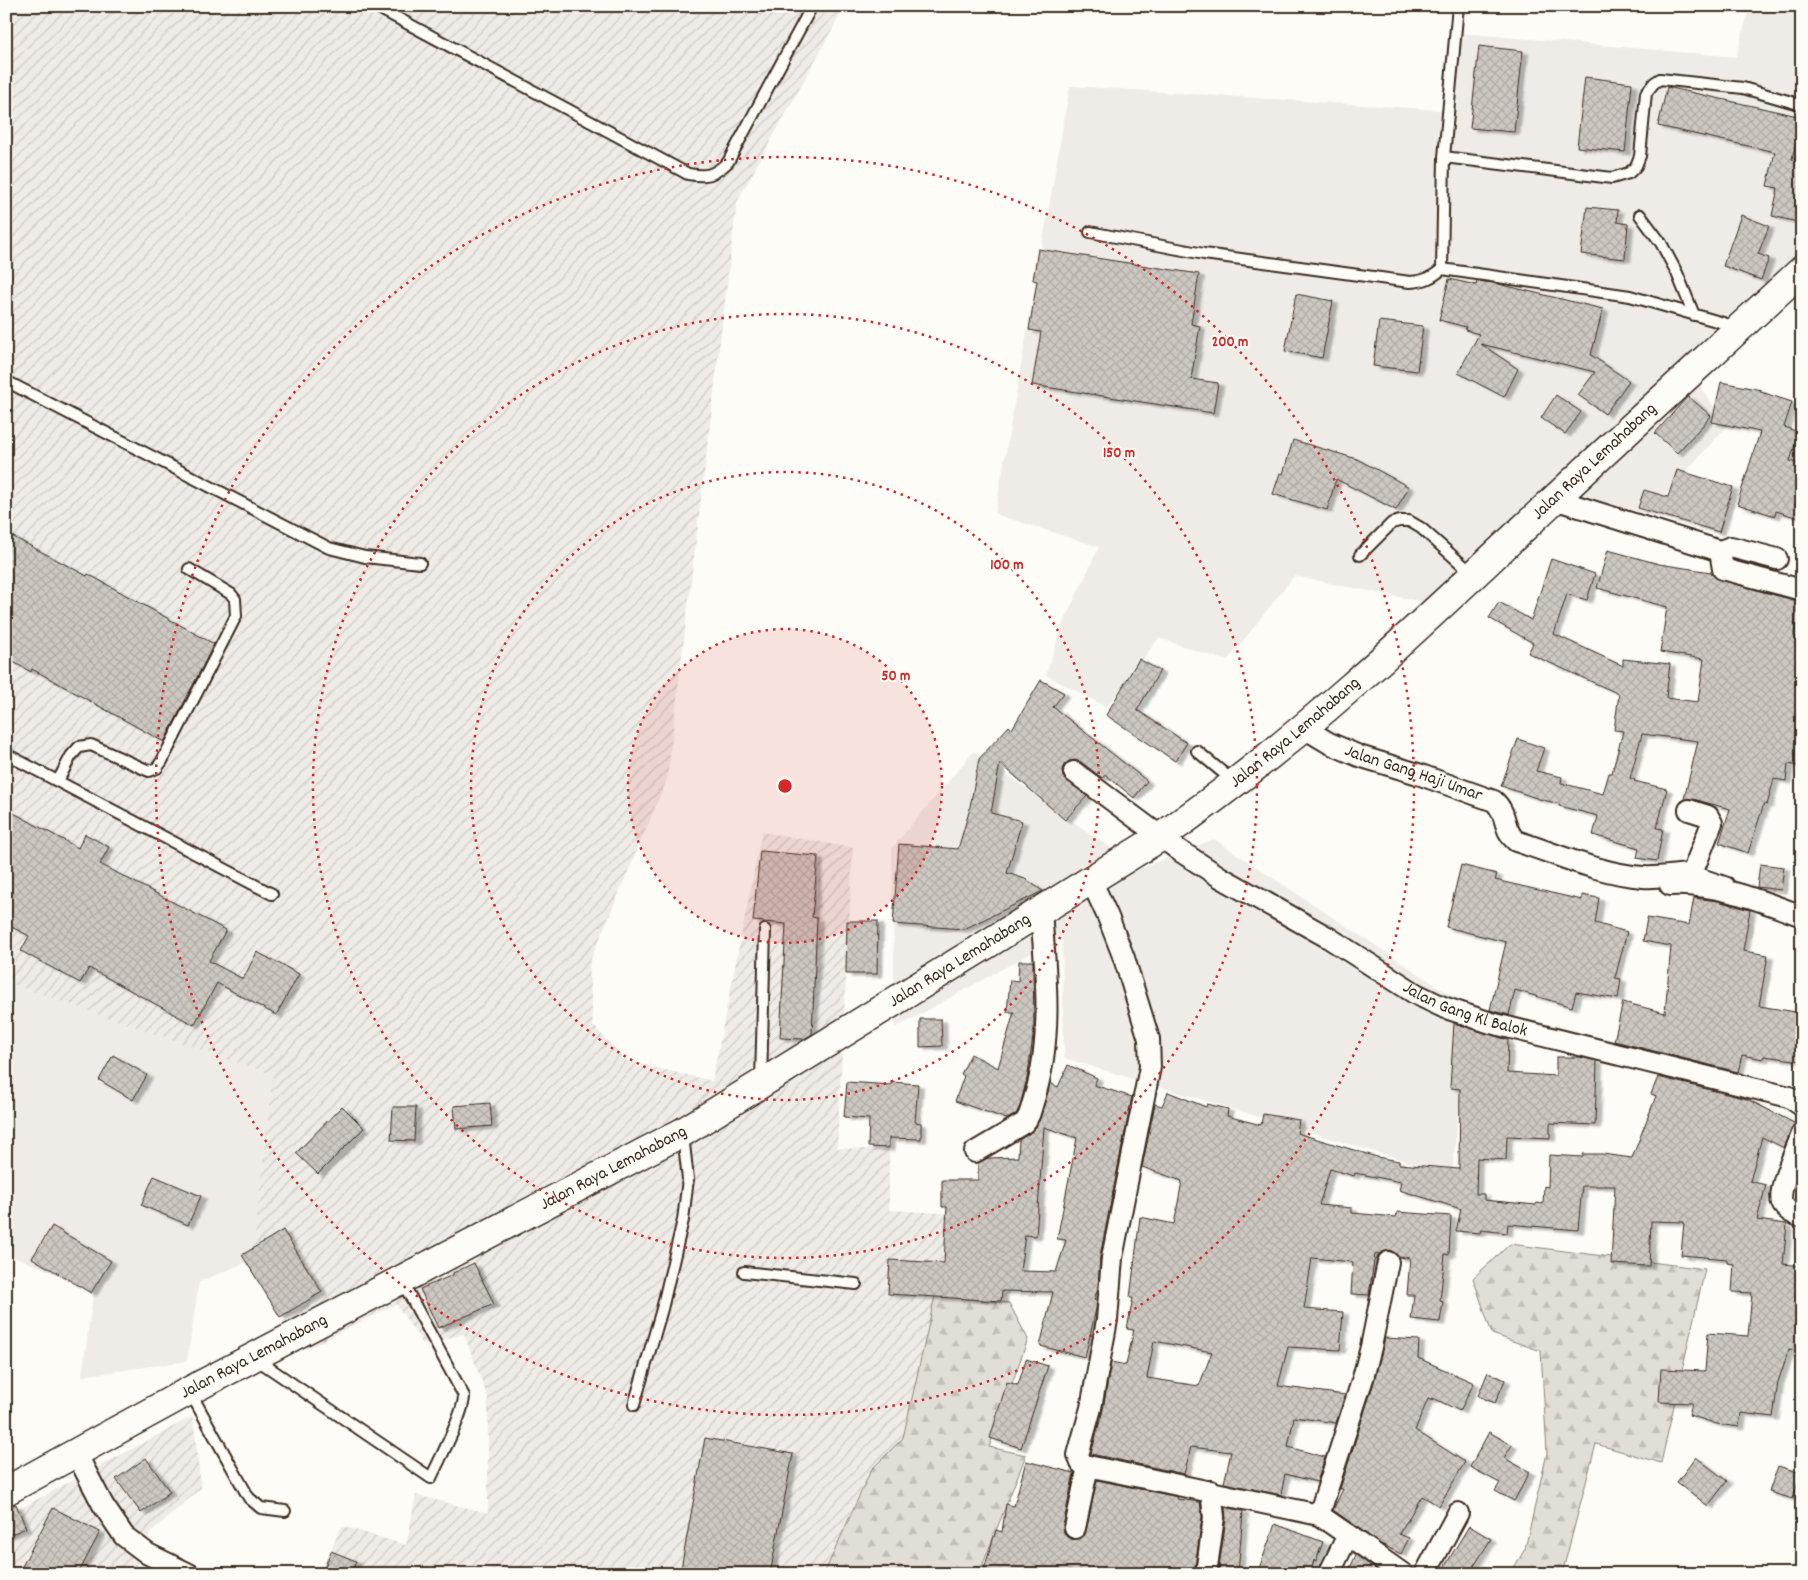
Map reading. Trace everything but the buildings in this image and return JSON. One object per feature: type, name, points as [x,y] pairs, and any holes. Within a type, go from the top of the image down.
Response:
[{"type":"main road","name":"Jalan Raya Lemahabang","points":[[6,1491],[189,1391],[683,1132],[1162,836],[1236,783],[1304,728],[1474,575],[1802,270]]},
{"type":"street","points":[[1554,499],[1720,551],[1731,547],[1777,559]]},
{"type":"street","points":[[1720,551],[1723,569],[1802,590]]},
{"type":"street","name":"Jalan Gang Haji Umar","points":[[1304,728],[1330,744],[1359,756],[1418,774],[1494,801],[1501,807],[1509,835],[1516,841],[1589,865]]},
{"type":"street","name":"Jalan Gang Kl Balok","points":[[1074,772],[1220,877],[1329,938],[1416,994],[1444,1007],[1491,1023],[1789,1097],[1802,1106]]},
{"type":"street","points":[[1589,865],[1625,875],[1645,877],[1689,874],[1693,871],[1712,823],[1708,816],[1689,810]]},
{"type":"street","points":[[1589,865],[1596,874],[1639,887],[1674,885],[1711,888],[1757,900],[1802,916]]},
{"type":"street","points":[[1092,880],[1124,958],[1149,1040],[1150,1067],[1112,1258],[1107,1320],[1091,1408],[1078,1455],[1080,1463],[1319,1515],[1403,1574]]},
{"type":"street","points":[[975,1152],[1024,1124],[1028,1119],[1037,1090],[1046,1047],[1046,972],[1041,912]]},
{"type":"street","points":[[1802,1134],[1782,1192],[1782,1203],[1802,1217]]},
{"type":"street","points":[[1319,1515],[1363,1378],[1373,1339],[1388,1262]]},
{"type":"street","points":[[76,1453],[103,1505],[124,1536],[148,1554],[190,1574]]},
{"type":"street","points":[[1076,1528],[1088,1466]]},
{"type":"street","points":[[1206,1574],[1214,1517],[1212,1491]]},
{"type":"street","points":[[1425,1574],[1458,1513]]},
{"type":"street","points":[[1329,1574],[1348,1535]]},
{"type":"lane","points":[[375,6],[688,174],[703,176],[717,172],[728,162],[812,6]]},
{"type":"lane","points":[[1090,232],[1204,254],[1410,282],[1424,281],[1433,277],[1442,269],[1444,157],[1458,6]]},
{"type":"lane","points":[[1444,157],[1612,178],[1629,173],[1636,166],[1640,156],[1646,93],[1660,79],[1743,88],[1802,105]]},
{"type":"lane","points":[[1640,215],[1661,243],[1677,273],[1694,315]]},
{"type":"lane","points":[[1442,269],[1630,296],[1739,328]]},
{"type":"lane","points":[[6,381],[328,548],[366,557],[420,563]]},
{"type":"lane","points":[[1360,554],[1392,523],[1400,521],[1409,522],[1421,528],[1474,575]]},
{"type":"lane","points":[[58,781],[71,756],[79,747],[91,745],[150,771],[157,768],[162,761],[236,616],[235,599],[231,594],[188,569]]},
{"type":"lane","points":[[1197,751],[1236,783]]},
{"type":"lane","points":[[6,754],[272,894]]},
{"type":"lane","points":[[1693,871],[1739,886]]},
{"type":"lane","points":[[761,1084],[765,930]]},
{"type":"lane","points":[[634,1404],[662,1310],[683,1220],[688,1178],[683,1132]]},
{"type":"lane","points":[[744,1272],[856,1284]]},
{"type":"lane","points":[[254,1357],[431,1478],[464,1402],[464,1396],[402,1280]]},
{"type":"lane","points":[[189,1391],[249,1498],[261,1508],[286,1511]]},
{"type":"shaded area","points":[[6,6],[845,6],[737,202],[667,779],[589,964],[593,1025],[627,1061],[712,1081],[762,832],[853,848],[837,1148],[889,1150],[889,1210],[1012,1217],[1009,1303],[935,1297],[903,1438],[871,1470],[824,1574],[319,1574],[342,1526],[406,1545],[416,1495],[488,1513],[488,1398],[464,1334],[423,1344],[396,1304],[307,1349],[252,1260],[273,1075],[6,982]]},
{"type":"shaded area","points":[[1750,6],[1802,6],[1802,292],[1699,384],[1727,426],[1647,514],[1580,497],[1448,607],[1294,576],[1227,661],[1159,638],[1106,707],[1046,675],[1062,626],[1099,547],[995,514],[1070,86],[1457,111],[1460,33],[1736,57]]},
{"type":"shaded area","points":[[974,751],[1140,869],[1214,839],[1469,1007],[1452,1175],[1064,1058],[1062,936],[895,1028],[892,848]]},
{"type":"shaded area","points":[[6,982],[274,1075],[252,1260],[199,1282],[187,1361],[82,1376],[94,1288],[6,1254]]},
{"type":"shaded area","points":[[193,1416],[201,1488],[151,1532],[132,1574],[6,1574],[6,1516]]},
{"type":"green space","points":[[1510,1244],[1705,1269],[1661,1463],[1596,1444],[1562,1574],[1510,1574],[1525,1549],[1547,1453],[1541,1351],[1492,1334],[1473,1278]]},
{"type":"green space","points":[[935,1296],[1009,1303],[1028,1339],[989,1447],[1026,1455],[979,1574],[824,1574],[871,1470],[903,1438]]}]
